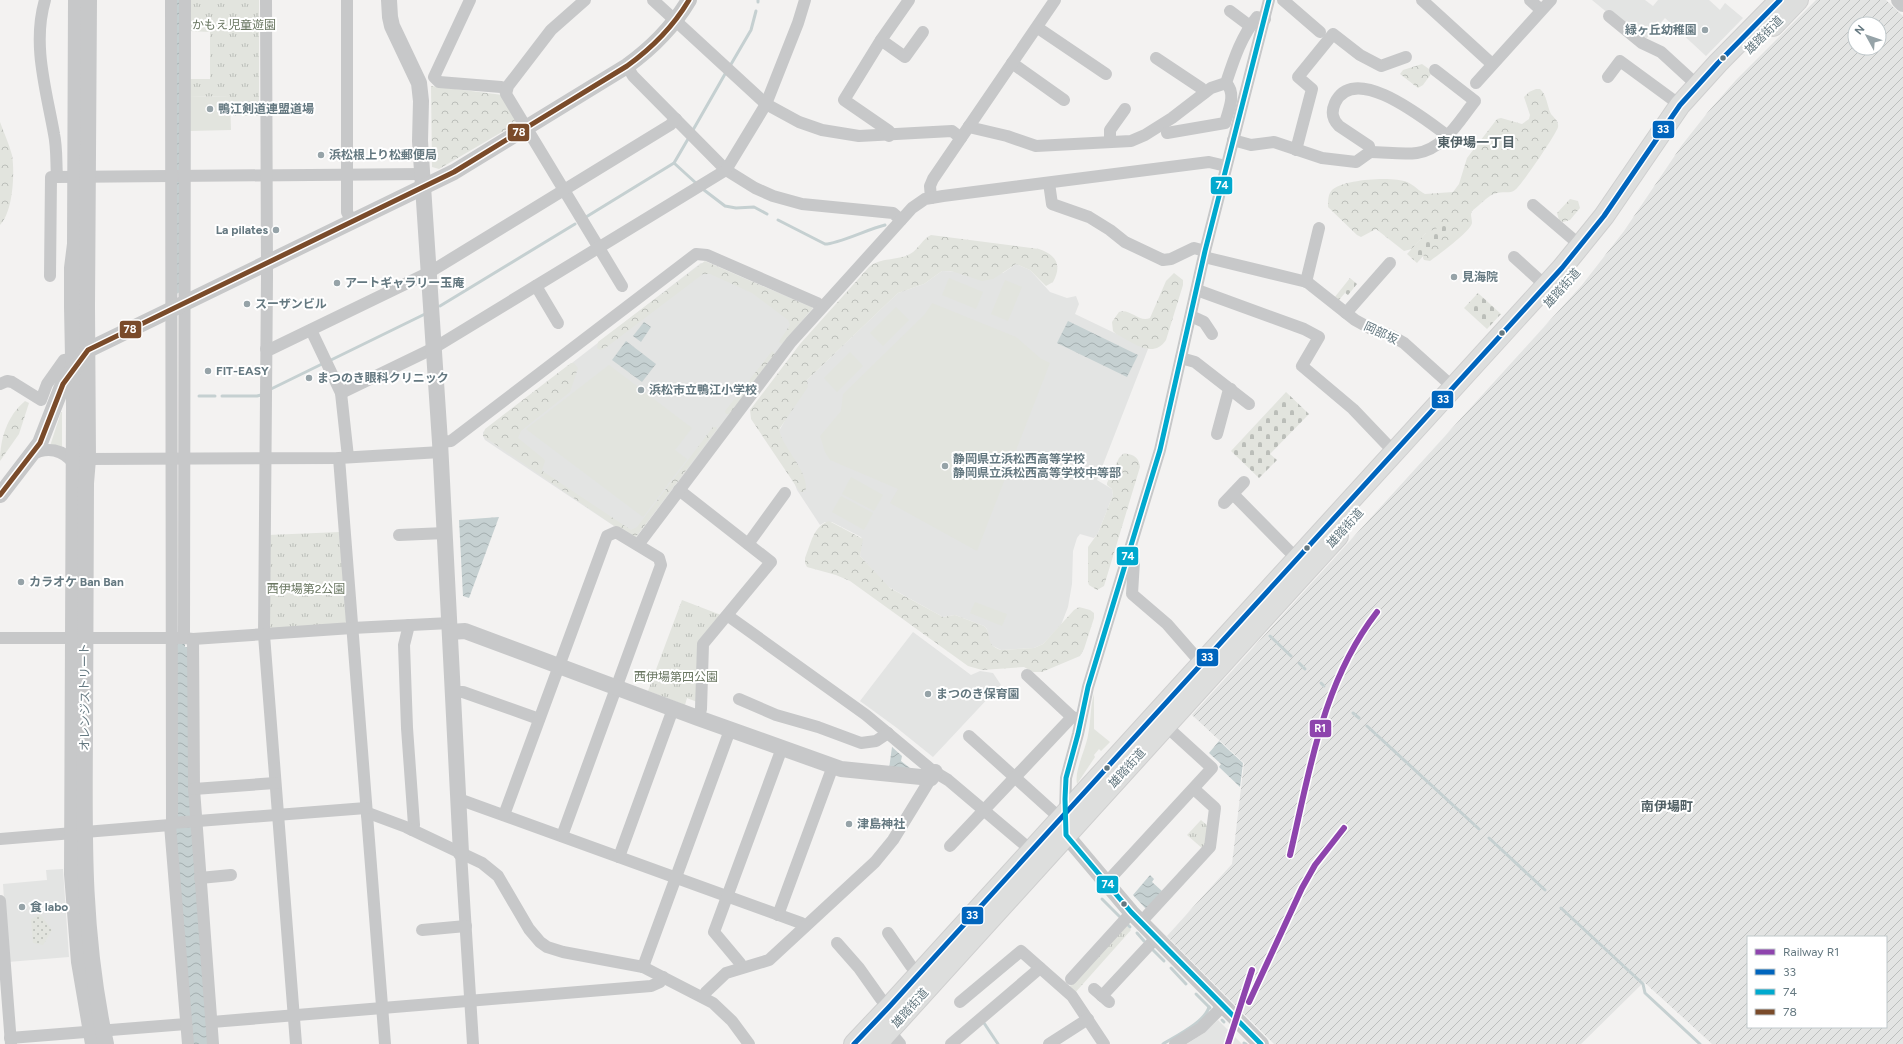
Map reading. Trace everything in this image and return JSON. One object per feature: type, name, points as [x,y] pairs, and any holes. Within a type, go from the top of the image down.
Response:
[{"type":"main road","name":"雄踏街道","points":[[889,1040],[1064,823],[1202,664],[1454,388],[1581,246],[1613,203],[1653,142],[1680,105],[1697,85],[1784,0]]},
{"type":"main road","name":"雄踏街道","points":[[854,1044],[1032,851],[1064,823],[1166,726],[1565,285],[1614,224],[1689,115],[1784,0]]},
{"type":"street","points":[[45,0],[40,19],[41,61],[54,135],[57,177]]},
{"type":"street","points":[[76,0],[81,176]]},
{"type":"street","points":[[81,176],[89,0]]},
{"type":"street","points":[[171,0],[178,176],[178,306],[172,459],[195,822],[214,1044]]},
{"type":"street","points":[[178,176],[185,0]]},
{"type":"street","points":[[266,0],[264,635],[296,1044]]},
{"type":"street","points":[[347,0],[347,175],[348,212],[352,222]]},
{"type":"street","points":[[389,0],[392,26],[416,75],[421,92],[420,141],[430,272],[461,853],[473,1044]]},
{"type":"street","points":[[470,0],[434,77],[439,82],[501,87],[506,90],[508,98],[622,286]]},
{"type":"street","points":[[506,90],[551,30],[585,0]]},
{"type":"street","points":[[653,0],[766,104],[787,117],[822,130],[853,136],[889,136],[952,131],[961,138]]},
{"type":"street","points":[[3,486],[31,455],[44,433],[58,392],[73,364],[88,350],[352,222],[424,180],[454,172],[627,66],[652,46],[675,21],[689,0]]},
{"type":"street","points":[[341,393],[434,348],[726,170],[766,104],[798,23],[805,0]]},
{"type":"street","points":[[889,136],[889,131],[844,100],[881,40],[909,0]]},
{"type":"street","points":[[931,198],[931,182],[1012,63],[1038,28],[1055,0]]},
{"type":"street","points":[[1064,823],[1066,778],[1076,718],[1088,687],[1157,460],[1226,166],[1234,140],[1269,0]]},
{"type":"street","points":[[1283,0],[1320,32]]},
{"type":"street","points":[[1422,0],[1492,64]]},
{"type":"street","points":[[1530,0],[1541,10]]},
{"type":"street","points":[[1476,83],[1550,0]]},
{"type":"street","points":[[1899,0],[1903,4]]},
{"type":"street","points":[[1230,11],[1250,26]]},
{"type":"street","points":[[1609,16],[1642,43],[1661,52],[1697,85]]},
{"type":"street","points":[[1226,83],[1238,48],[1250,26],[1257,17],[1265,19]]},
{"type":"street","points":[[1038,28],[1106,74]]},
{"type":"street","points":[[881,40],[906,57],[923,32]]},
{"type":"street","points":[[1296,150],[1312,89],[1298,77],[1333,34],[1360,55],[1381,66],[1406,57]]},
{"type":"street","points":[[1156,58],[1201,88],[1204,93]]},
{"type":"street","points":[[1608,77],[1620,61],[1680,105]]},
{"type":"street","points":[[1012,63],[1064,100]]},
{"type":"street","points":[[627,66],[633,76],[726,170],[755,188],[782,199],[812,205],[893,213],[901,220]]},
{"type":"street","points":[[1234,140],[1251,145],[1274,142],[1322,158],[1351,163],[1362,159],[1370,152],[1423,152],[1438,145],[1448,136],[1475,101],[1435,70]]},
{"type":"street","points":[[969,126],[1007,136],[1036,146],[1131,141],[1172,118],[1211,88],[1226,83]]},
{"type":"street","points":[[1167,133],[1225,123],[1232,98],[1230,87],[1226,83]]},
{"type":"street","points":[[1370,152],[1369,146],[1339,126],[1333,116],[1332,111],[1337,100],[1346,92],[1358,90],[1377,91],[1407,106],[1448,136]]},
{"type":"street","points":[[1110,142],[1110,130],[1125,109]]},
{"type":"street","points":[[266,349],[271,349],[430,272],[670,125],[676,119]]},
{"type":"street","points":[[638,545],[774,365],[822,307],[916,204],[931,198],[1209,162],[1226,166]]},
{"type":"street","points":[[50,276],[50,176],[347,175],[424,180]]},
{"type":"street","name":"オレンジストリート","points":[[81,176],[88,350],[81,462]]},
{"type":"street","name":"オレンジストリート","points":[[81,176],[72,276],[73,364],[81,462],[86,483],[79,638],[78,833],[86,895],[98,1037]]},
{"type":"street","points":[[1049,183],[1052,204],[1089,217],[1110,230],[1125,242],[1159,258],[1167,260],[1194,248],[1205,254],[1306,282],[1319,228]]},
{"type":"street","points":[[1533,205],[1581,246]]},
{"type":"street","points":[[31,455],[44,450],[58,451],[81,462],[185,458],[343,458],[440,447],[451,441],[696,254],[707,255],[817,303],[822,307]]},
{"type":"street","points":[[1514,257],[1546,286]]},
{"type":"street","points":[[1346,313],[1390,263]]},
{"type":"street","name":"岡部坂","points":[[1306,282],[1355,320],[1379,332],[1390,335],[1404,343],[1454,388]]},
{"type":"street","points":[[536,286],[558,323]]},
{"type":"street","points":[[1197,290],[1319,337],[1302,366],[1353,409],[1395,453]]},
{"type":"street","points":[[178,306],[185,458],[183,472],[183,638]]},
{"type":"street","points":[[1191,316],[1204,322],[1212,334]]},
{"type":"street","points":[[311,330],[341,393],[352,628],[385,1044]]},
{"type":"street","points":[[1181,358],[1195,362],[1231,389],[1246,397]]},
{"type":"street","points":[[0,384],[6,381],[12,382],[41,400],[46,384],[64,360],[73,364]]},
{"type":"street","points":[[1217,434],[1228,393],[1231,389]]},
{"type":"street","points":[[1224,503],[1244,482]]},
{"type":"street","points":[[679,490],[771,562],[704,644],[701,710],[698,718]]},
{"type":"street","points":[[748,544],[785,493]]},
{"type":"street","points":[[1233,494],[1297,559]]},
{"type":"street","points":[[504,815],[607,536],[616,532],[659,558],[661,565],[562,836]]},
{"type":"street","points":[[399,535],[445,533]]},
{"type":"street","points":[[1113,607],[1117,608],[1132,594],[1134,561],[1127,559]]},
{"type":"street","points":[[1132,594],[1167,624],[1202,664]]},
{"type":"street","points":[[731,618],[866,715],[888,733],[933,775]]},
{"type":"street","points":[[409,625],[404,645],[407,728],[414,825],[412,830]]},
{"type":"street","points":[[0,638],[183,638],[264,635],[409,625],[450,627],[465,631],[730,730],[833,766],[851,771],[933,775],[948,780],[1032,851]]},
{"type":"street","points":[[183,638],[171,647],[172,824],[188,1044]]},
{"type":"street","points":[[1027,675],[1076,718]]},
{"type":"street","points":[[453,692],[463,692],[539,719]]},
{"type":"street","points":[[739,699],[776,715],[818,727],[861,743],[876,742],[888,733]]},
{"type":"street","points":[[619,857],[673,709]]},
{"type":"street","points":[[950,846],[1015,777],[1076,718]]},
{"type":"street","points":[[1106,883],[1212,768],[1166,726]]},
{"type":"street","points":[[643,967],[730,730]]},
{"type":"street","points":[[969,736],[1064,823],[1106,883],[1136,917],[1261,1044]]},
{"type":"street","points":[[741,968],[740,963],[714,932],[782,748]]},
{"type":"street","points":[[778,915],[833,766]]},
{"type":"street","points":[[703,997],[706,992],[726,973],[769,960],[885,851],[933,775]]},
{"type":"street","points":[[194,788],[275,783]]},
{"type":"street","points":[[1074,971],[1136,917],[1210,847],[1215,808],[1194,789]]},
{"type":"street","points":[[459,801],[464,801],[504,815],[801,923],[804,928]]},
{"type":"street","points":[[0,839],[195,822],[366,811],[412,830],[482,863],[498,876],[529,929],[540,942],[547,947],[563,952],[643,967],[703,997],[723,1012],[750,1044]]},
{"type":"street","points":[[200,878],[231,875]]},
{"type":"street","points":[[0,901],[10,1041],[98,1037],[186,1024]]},
{"type":"street","points":[[422,930],[466,926]]},
{"type":"street","points":[[888,933],[911,966],[920,974]]},
{"type":"street","points":[[1102,996],[1156,938]]},
{"type":"street","points":[[837,943],[859,968],[881,999],[889,1007]]},
{"type":"street","points":[[960,1002],[1021,951],[1072,996],[1104,1044]]},
{"type":"street","points":[[951,1044],[1040,968]]},
{"type":"street","points":[[212,1022],[651,986],[660,982],[663,977]]},
{"type":"street","points":[[1175,1044],[1201,1028],[1223,1006]]},
{"type":"street","points":[[1049,1044],[1088,1019]]},
{"type":"shaded area","name":"緑ヶ丘幼稚園","points":[[1592,0],[1645,0],[1653,6],[1658,0],[1709,0],[1720,10],[1725,3],[1743,18],[1706,56],[1665,18],[1643,42]]},
{"type":"shaded area","points":[[1816,0],[1886,0],[1903,16],[1903,1044],[1712,1044],[1644,982],[1581,1044],[1274,1044],[1167,936],[1232,864],[1244,763],[1192,715],[1582,285],[1624,231],[1682,145],[1736,80]]},
{"type":"shaded area","name":"浜松市立鴨江小学校","points":[[701,263],[813,306],[636,537],[632,538],[485,440],[483,432]]},
{"type":"shaded area","name":"静岡県立浜松西高等学校 静岡県立浜松西高等学校中等部","points":[[1016,264],[1030,270],[1050,292],[1067,298],[1076,296],[1079,304],[1075,314],[1148,349],[1097,480],[1112,489],[1113,495],[1098,533],[1094,538],[1080,534],[1077,538],[1073,551],[1072,584],[1068,607],[1061,625],[1043,644],[1034,648],[1001,650],[991,645],[987,629],[984,626],[955,615],[943,617],[887,586],[860,556],[861,537],[832,522],[825,522],[820,525],[797,490],[783,452],[779,431],[807,380],[898,293],[924,284],[942,271],[1003,273]]},
{"type":"shaded area","name":"まつのき保育園","points":[[913,632],[971,675],[980,671],[993,673],[1001,685],[991,692],[992,694],[933,757],[860,701]]},
{"type":"shaded area","points":[[63,869],[69,957],[8,962],[3,884],[47,880],[46,870]]},
{"type":"shaded area","points":[[1218,1020],[1242,1044],[1187,1044],[1204,1033]]},
{"type":"green space","name":"かもえ児童遊園","points":[[189,0],[259,0],[259,116],[231,116],[230,96],[189,97],[189,79],[210,79],[210,32],[189,31]]},
{"type":"green space","points":[[1422,64],[1429,69],[1431,74],[1423,85],[1418,88],[1400,74],[1403,70]]},
{"type":"green space","points":[[431,86],[503,95],[517,123],[439,169],[432,167]]},
{"type":"green space","points":[[1540,89],[1546,97],[1551,114],[1558,123],[1558,127],[1552,139],[1531,170],[1515,190],[1511,192],[1499,192],[1484,200],[1472,211],[1472,223],[1466,232],[1430,261],[1424,260],[1423,258],[1426,233],[1412,249],[1404,251],[1376,229],[1361,237],[1357,235],[1328,207],[1328,200],[1332,190],[1338,186],[1357,181],[1380,179],[1400,180],[1410,183],[1425,194],[1453,192],[1459,184],[1467,158],[1497,119],[1501,118],[1522,124],[1529,119],[1530,115],[1524,97],[1529,92]]},
{"type":"green space","name":"鴨江剣道連盟道場","points":[[230,96],[231,130],[189,131],[189,97]]},
{"type":"green space","points":[[0,122],[12,155],[13,182],[8,211],[0,225]]},
{"type":"green space","points":[[1570,199],[1578,201],[1580,208],[1570,220],[1563,222],[1559,220],[1557,213]]},
{"type":"green space","points":[[1444,225],[1448,228],[1417,263],[1407,254],[1426,233]]},
{"type":"green space","points":[[931,235],[1039,249],[1050,254],[1054,258],[1057,266],[1056,276],[1053,282],[1046,286],[1030,270],[1016,264],[993,279],[982,281],[951,271],[942,271],[924,284],[898,293],[807,380],[808,387],[780,428],[780,433],[783,440],[798,464],[805,481],[806,489],[803,492],[800,492],[751,419],[750,410],[800,344],[869,267],[884,260],[900,258],[910,254]]},
{"type":"green space","points":[[705,261],[813,308],[782,344],[779,342],[790,325],[788,320],[752,293],[710,274],[703,274],[604,349],[600,350],[597,348],[598,342]]},
{"type":"green space","points":[[1174,273],[1183,280],[1183,285],[1166,340],[1161,346],[1155,349],[1142,348],[1113,331],[1112,322],[1119,312],[1127,312],[1142,319],[1150,318],[1166,281]]},
{"type":"green space","points":[[949,278],[983,292],[976,309],[942,295]]},
{"type":"green space","points":[[1350,278],[1357,284],[1348,295],[1345,293],[1338,301],[1334,298]]},
{"type":"green space","points":[[1005,280],[1022,287],[1008,321],[991,314]]},
{"type":"green space","points":[[1478,293],[1501,314],[1487,329],[1464,308]]},
{"type":"green space","points":[[932,303],[1016,337],[1040,358],[1050,363],[977,551],[890,503],[898,489],[830,460],[825,452],[820,436],[841,411],[843,394],[925,314]]},
{"type":"green space","points":[[896,307],[909,320],[883,346],[870,333]]},
{"type":"green space","points":[[772,351],[775,354],[774,356],[730,414],[726,414],[725,411]]},
{"type":"green space","points":[[850,352],[863,366],[837,392],[824,378]]},
{"type":"green space","points":[[571,363],[574,363],[578,368],[570,392],[521,431],[518,438],[544,459],[545,461],[542,470],[544,472],[631,530],[637,527],[713,427],[716,427],[717,429],[636,537],[632,538],[483,436],[485,429]]},
{"type":"green space","points":[[609,365],[692,428],[675,450],[687,459],[643,517],[526,429]]},
{"type":"green space","points":[[1286,392],[1309,414],[1270,454],[1277,460],[1259,478],[1231,451]]},
{"type":"green space","points":[[25,401],[29,403],[19,434],[0,461],[1,444],[6,428],[9,421]]},
{"type":"green space","points":[[62,412],[62,449],[50,446]]},
{"type":"green space","points":[[1123,454],[1133,455],[1137,459],[1140,467],[1104,586],[1097,590],[1089,585],[1088,582],[1088,547],[1098,533],[1113,495],[1112,489],[1107,485],[1107,483],[1119,458]]},
{"type":"green space","points":[[851,477],[883,495],[874,511],[842,494]]},
{"type":"green space","points":[[841,496],[873,513],[864,530],[832,512]]},
{"type":"green space","points":[[829,521],[863,539],[860,556],[890,588],[943,617],[955,615],[984,626],[987,629],[992,645],[996,648],[1001,650],[1034,648],[1043,644],[1074,610],[1079,607],[1090,610],[1094,613],[1094,618],[1084,649],[1080,656],[1042,672],[1033,672],[1024,667],[982,670],[968,666],[850,581],[836,575],[807,567],[805,558],[813,536],[819,527]]},
{"type":"green space","name":"西伊場第2公園","points":[[340,532],[347,620],[344,624],[272,630],[268,627],[268,535]]},
{"type":"green space","name":"西伊場第四公園","points":[[682,600],[721,615],[699,642],[697,702],[687,698],[685,705],[648,691]]},
{"type":"green space","points":[[975,602],[1007,614],[1002,626],[970,613]]},
{"type":"green space","points":[[1094,694],[1094,729],[1110,742],[1101,751],[1099,749],[1094,755],[1095,757],[1077,784],[1077,773],[1087,741]]},
{"type":"green space","points":[[1201,820],[1209,827],[1206,845],[1203,849],[1187,835]]},
{"type":"green space","points":[[40,914],[52,930],[43,945],[33,943],[31,919]]},
{"type":"green space","points":[[1125,924],[1131,930],[1074,994],[1068,988]]},
{"type":"water","points":[[176,0],[180,0],[180,292],[176,294]]},
{"type":"water","points":[[1068,321],[1138,355],[1127,377],[1057,343]]},
{"type":"water","points":[[644,322],[651,327],[641,342],[633,336]]},
{"type":"water","points":[[626,341],[656,364],[642,382],[612,360]]},
{"type":"water","points":[[499,517],[469,598],[463,596],[459,520]]},
{"type":"water","points":[[175,644],[185,644],[185,647],[189,647],[209,1044],[193,1044],[175,829]]},
{"type":"water","points":[[1219,741],[1243,763],[1240,787],[1219,767],[1221,764],[1209,753]]},
{"type":"water","points":[[892,747],[902,756],[901,761],[910,768],[889,769]]},
{"type":"water","points":[[1150,875],[1154,879],[1152,882],[1162,891],[1146,909],[1133,895]]},
{"type":"waterway","points":[[730,66],[751,30],[756,11]]},
{"type":"waterway","points":[[693,130],[725,74]]},
{"type":"waterway","points":[[586,217],[674,163],[688,139]]},
{"type":"waterway","points":[[674,163],[697,184]]},
{"type":"waterway","points":[[704,190],[725,206],[736,208],[754,207],[767,214]]},
{"type":"waterway","points":[[778,220],[825,244],[837,242],[885,225]]},
{"type":"waterway","points":[[440,306],[575,224]]},
{"type":"waterway","points":[[331,360],[425,314]]},
{"type":"waterway","points":[[271,389],[322,364]]},
{"type":"waterway","points":[[222,396],[261,395]]},
{"type":"waterway","points":[[199,396],[215,396]]},
{"type":"waterway","points":[[1270,636],[1291,656]]},
{"type":"waterway","points":[[1299,663],[1305,669]]},
{"type":"waterway","points":[[1321,683],[1324,686]]},
{"type":"waterway","points":[[1353,713],[1359,718]]},
{"type":"waterway","points":[[1367,726],[1479,829]]},
{"type":"waterway","points":[[1489,838],[1545,890]]},
{"type":"waterway","points":[[1102,899],[1120,917]]},
{"type":"waterway","points":[[1561,908],[1643,984],[1645,993],[1700,1044]]},
{"type":"waterway","points":[[1127,924],[1130,927]]},
{"type":"waterway","points":[[1137,933],[1144,941]]},
{"type":"waterway","points":[[1153,950],[1164,961]]},
{"type":"waterway","points":[[1171,968],[1186,984]]},
{"type":"waterway","points":[[1196,994],[1210,1008]]},
{"type":"waterway","points":[[1163,1044],[1196,1023],[1202,1018],[1209,1007]]},
{"type":"waterway","points":[[984,1023],[998,1044]]},
{"type":"rail line","name":"R1","points":[[1290,855],[1320,728],[1343,668],[1358,639],[1377,612]]},
{"type":"rail line","name":"R1","points":[[1249,1002],[1302,888],[1315,865],[1344,828]]},
{"type":"rail line","name":"R1","points":[[1228,1044],[1252,970]]},
{"type":"transit line","name":"78","points":[[0,495],[40,443],[63,384],[88,350],[454,172],[627,66],[645,52],[669,28],[689,0]]},
{"type":"transit line","name":"74","points":[[1261,1044],[1131,912],[1066,835],[1065,799],[1066,778],[1078,734],[1088,687],[1160,450],[1205,251],[1269,0]]},
{"type":"transit line","name":"33","points":[[854,1044],[1562,268],[1604,216],[1680,105],[1718,63],[1780,0]]},
{"type":"place","name":"緑ヶ丘幼稚園","points":[[1705,30]]},
{"type":"place","name":"鴨江剣道連盟道場","points":[[210,109]]},
{"type":"place","name":"浜松根上り松郵便局","points":[[321,155]]},
{"type":"place","name":"La pilates","points":[[276,230]]},
{"type":"place","name":"見海院","points":[[1454,277]]},
{"type":"place","name":"アートギャラリー玉庵","points":[[337,283]]},
{"type":"place","name":"スーザンビル","points":[[247,304]]},
{"type":"place","name":"FIT-EASY","points":[[208,371]]},
{"type":"place","name":"まつのき眼科クリニック","points":[[309,378]]},
{"type":"place","name":"浜松市立鴨江小学校","points":[[641,390]]},
{"type":"place","name":"静岡県立浜松西高等学校 静岡県立浜松西高等学校中等部","points":[[945,466]]},
{"type":"place","name":"カラオケ Ban Ban","points":[[21,582]]},
{"type":"place","name":"まつのき保育園","points":[[928,694]]},
{"type":"place","name":"津島神社","points":[[849,824]]},
{"type":"place","name":"食 labo","points":[[22,907]]},
{"type":"district","name":"東伊場一丁目","points":[[1476,142]]},
{"type":"district","name":"南伊場町","points":[[1667,806]]}]
